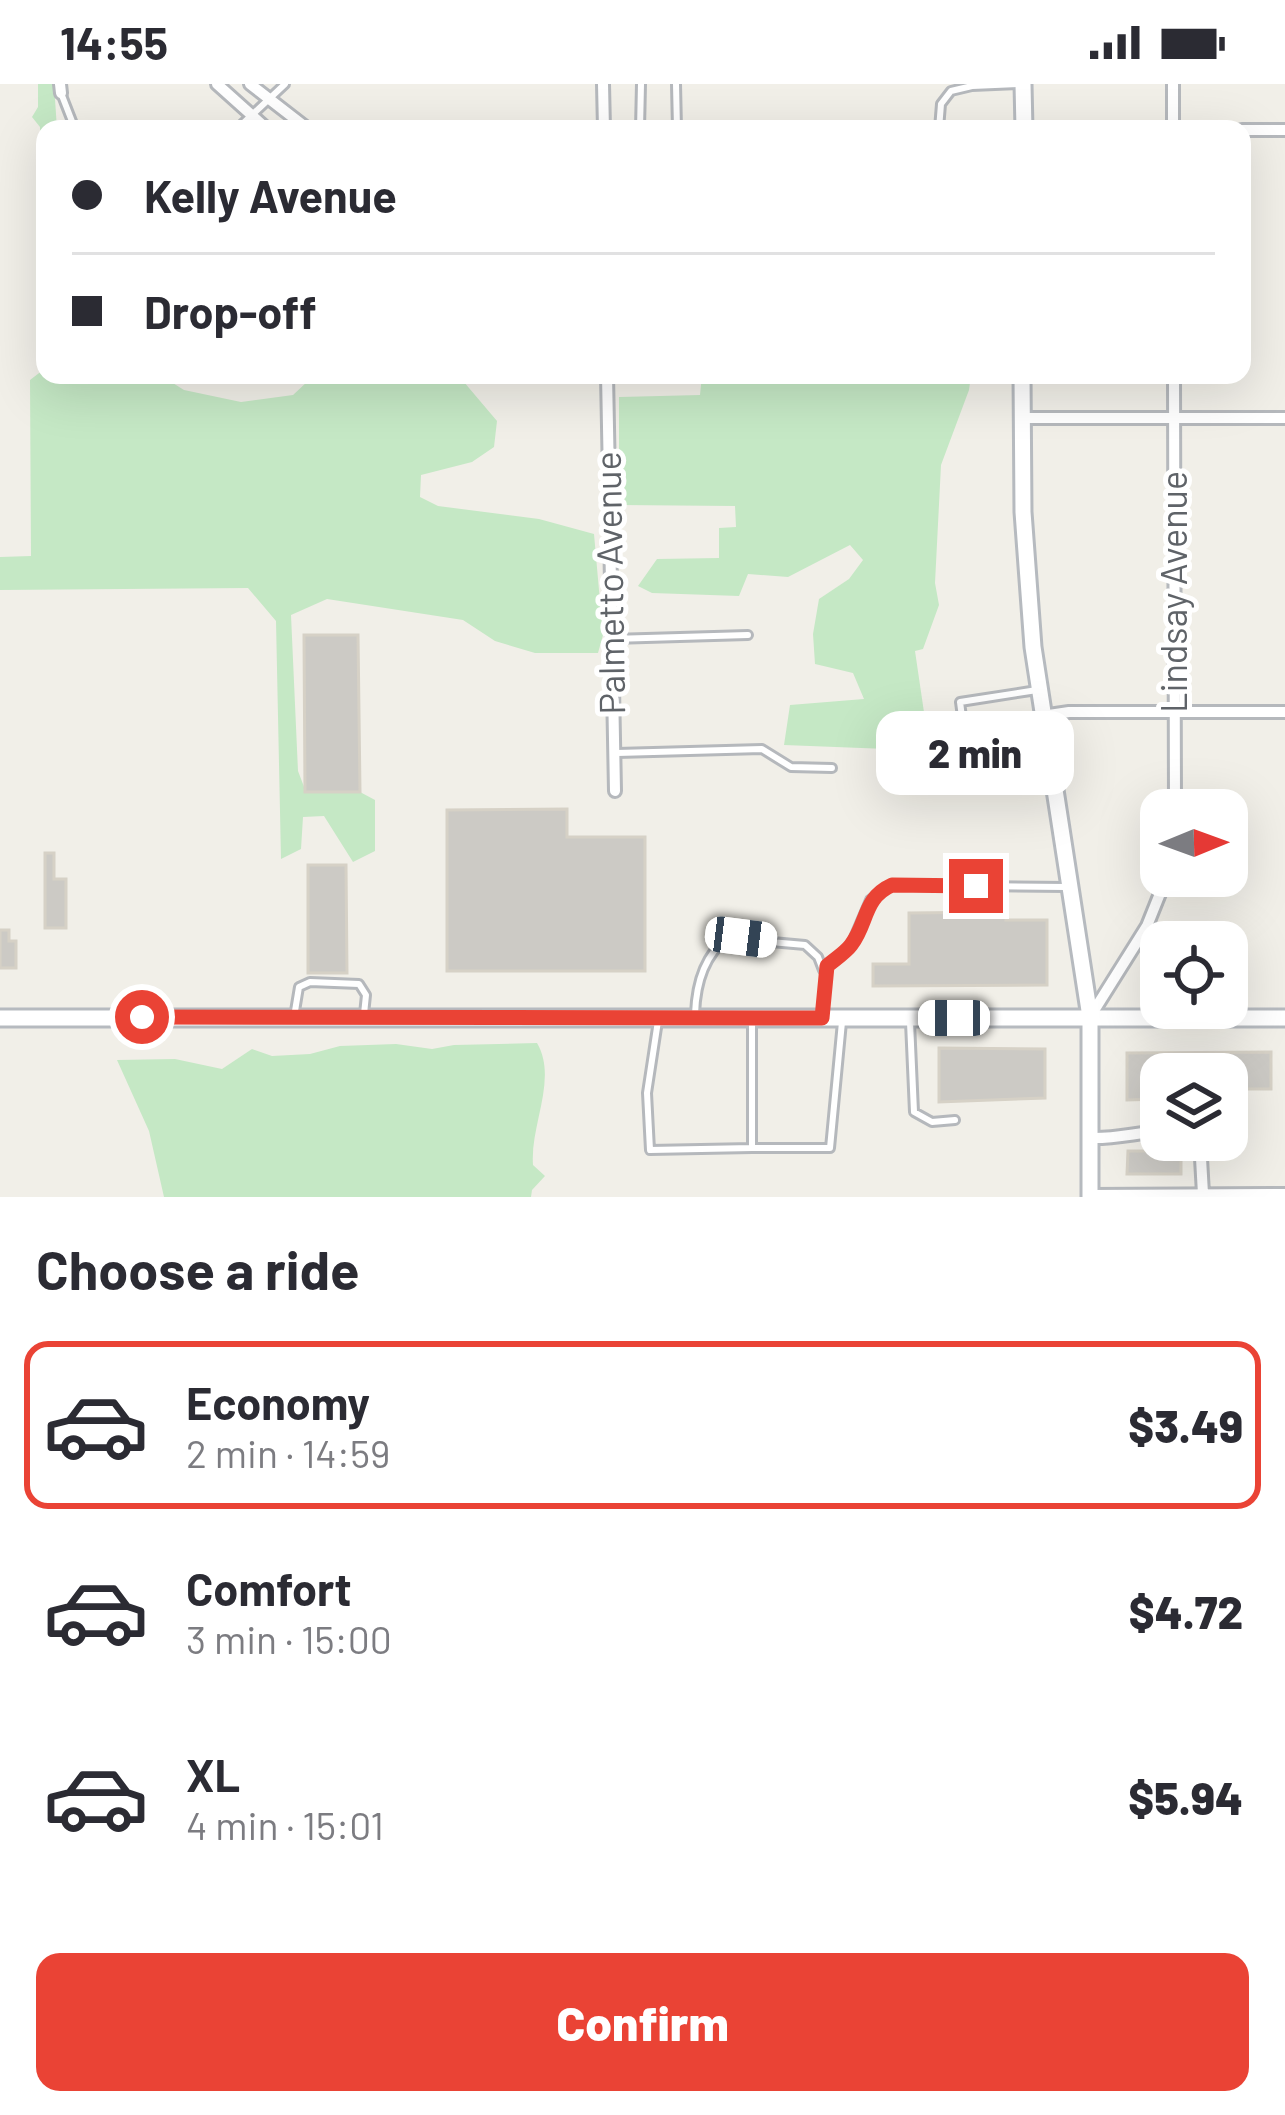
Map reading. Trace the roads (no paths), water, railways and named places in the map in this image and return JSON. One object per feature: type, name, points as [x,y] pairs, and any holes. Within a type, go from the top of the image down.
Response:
[{"type":"main road","points":[[1023,84],[1024,120]]},
{"type":"main road","points":[[1022,384],[1026,575],[1038,690],[1090,1017],[1090,1196]]},
{"type":"main road","points":[[0,1018],[1285,1018]]},
{"type":"street","points":[[217,84],[256,120]]},
{"type":"street","points":[[250,84],[296,120]]},
{"type":"street","points":[[603,84],[604,120]]},
{"type":"street","points":[[1173,84],[1173,120]]},
{"type":"street","points":[[1251,130],[1285,130]]},
{"type":"street","name":"Palmetto Avenue","points":[[608,384],[615,791]]},
{"type":"street","name":"Lindsay Avenue","points":[[1174,384],[1174,789]]},
{"type":"street","points":[[1022,418],[1285,418]]},
{"type":"street","points":[[1042,716],[1285,712]]},
{"type":"street","points":[[1090,1017],[1139,941],[1159,897]]},
{"type":"street","points":[[1090,1138],[1119,1139],[1140,1133]]},
{"type":"street","points":[[1202,1161],[1203,1194]]},
{"type":"street","points":[[1090,1196],[1285,1194]]},
{"type":"lane","points":[[247,120],[284,84]]},
{"type":"lane","points":[[640,120],[641,84]]},
{"type":"lane","points":[[676,84],[677,120]]},
{"type":"lane","points":[[940,120],[941,104],[951,91],[1023,84]]},
{"type":"lane","points":[[61,89],[71,120]]},
{"type":"lane","points":[[611,639],[748,635]]},
{"type":"lane","points":[[1038,690],[960,702],[969,769],[1048,755]]},
{"type":"lane","points":[[613,753],[762,749],[791,767],[832,768]]},
{"type":"lane","points":[[822,1018],[827,966],[850,946],[871,900],[892,885],[1069,886]]},
{"type":"lane","points":[[695,1018],[696,987],[717,946],[727,938],[805,945],[818,957],[824,975]]},
{"type":"lane","points":[[294,1017],[299,987],[310,982],[359,984],[366,995],[364,1018]]},
{"type":"lane","points":[[659,1018],[647,1093],[650,1150],[830,1148],[842,1018]]},
{"type":"lane","points":[[752,1018],[752,1148]]},
{"type":"lane","points":[[910,1018],[914,1112],[932,1123],[955,1120]]}]
